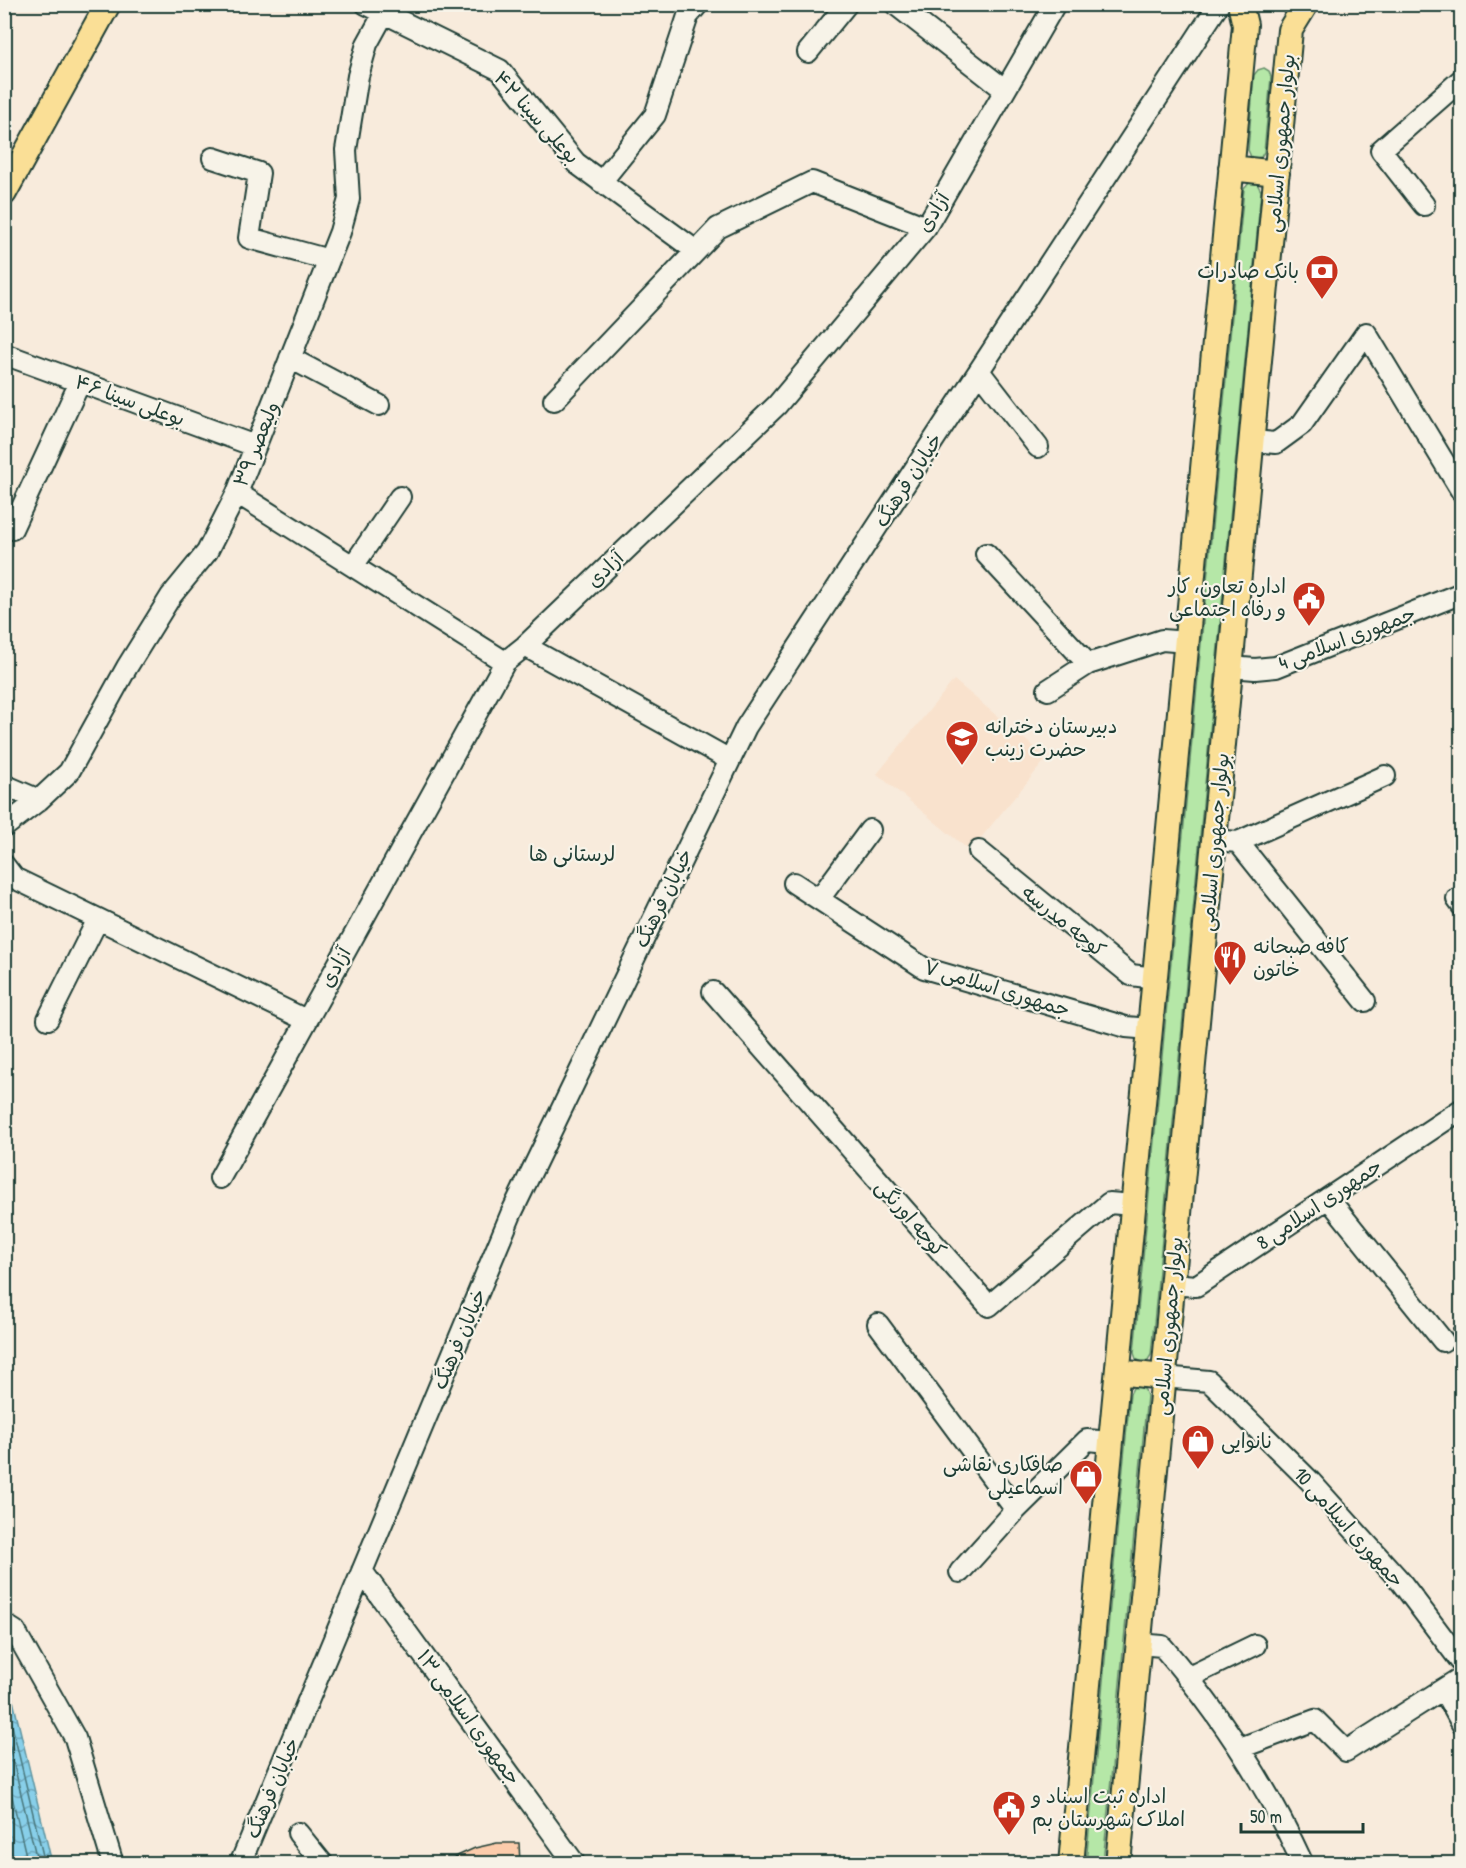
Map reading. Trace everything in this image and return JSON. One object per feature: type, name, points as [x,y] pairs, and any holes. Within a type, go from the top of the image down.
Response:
[{"type":"main road","points":[[4,193],[108,4]]},
{"type":"main road","points":[[1071,1863],[1245,25],[1240,4]]},
{"type":"main road","name":"بولوار جمهوری اسلامی","points":[[1118,1863],[1290,30],[1306,4]]},
{"type":"main road","points":[[1231,168],[1277,172]]},
{"type":"main road","points":[[1118,1372],[1163,1377]]},
{"type":"street","points":[[601,182],[655,115],[688,16],[698,4]]},
{"type":"street","points":[[808,52],[847,4]]},
{"type":"street","points":[[895,4],[1005,90]]},
{"type":"street","name":"آزادی","points":[[220,1178],[505,662],[525,646],[777,405],[926,227],[1055,4]]},
{"type":"street","name":"خیابان فرهنگ","points":[[240,1863],[511,1214],[746,727],[1219,4]]},
{"type":"street","name":"بوعلی سینا ۴۲","points":[[379,7],[500,70],[576,163],[696,251]]},
{"type":"street","name":"ولیعصر ۳۹","points":[[4,827],[39,800],[69,771],[127,667],[171,596],[207,552],[237,493],[340,232],[349,198],[346,150],[358,76],[379,7]]},
{"type":"street","points":[[1424,205],[1381,150],[1461,79]]},
{"type":"street","points":[[213,158],[259,172],[249,238],[329,260]]},
{"type":"street","points":[[554,400],[718,228],[812,182],[926,227]]},
{"type":"street","points":[[1252,441],[1276,443],[1302,424],[1366,333],[1461,492]]},
{"type":"street","name":"بوعلی سینا ۴۶","points":[[4,354],[255,446]]},
{"type":"street","points":[[290,358],[379,405]]},
{"type":"street","points":[[979,371],[1038,447]]},
{"type":"street","points":[[12,529],[80,382]]},
{"type":"street","points":[[237,493],[505,662]]},
{"type":"street","points":[[353,566],[400,497]]},
{"type":"street","points":[[986,554],[1088,664]]},
{"type":"street","name":"جمهوری اسلامی 4","points":[[1230,667],[1255,669],[1276,667],[1461,593]]},
{"type":"street","points":[[1048,690],[1088,664],[1162,640],[1186,642]]},
{"type":"street","points":[[525,646],[730,760]]},
{"type":"street","points":[[1214,840],[1238,842],[1385,776]]},
{"type":"street","points":[[4,785],[39,800]]},
{"type":"street","points":[[819,899],[870,830]]},
{"type":"street","points":[[1238,842],[1365,1001]]},
{"type":"street","name":"کوچه مدرسه","points":[[978,851],[1131,975],[1155,978]]},
{"type":"street","points":[[4,865],[14,878],[306,1020]]},
{"type":"street","name":"جمهوری اسلامی ۷","points":[[794,883],[924,968],[1126,1027],[1150,1029]]},
{"type":"street","points":[[48,1019],[98,919]]},
{"type":"street","name":"کوچه اورنگی","points":[[713,992],[989,1306],[1109,1203],[1133,1205]]},
{"type":"street","name":"جمهوری اسلامی 8","points":[[1172,1284],[1196,1286],[1461,1109]]},
{"type":"street","points":[[1328,1197],[1443,1341]]},
{"type":"street","points":[[878,1324],[1016,1510]]},
{"type":"street","name":"جمهوری اسلامی 10","points":[[1163,1377],[1209,1381],[1310,1481],[1401,1582],[1461,1663]]},
{"type":"street","points":[[960,1572],[1016,1510],[1087,1440],[1111,1442]]},
{"type":"street","name":"جمهوری اسلامی ۱۳","points":[[362,1571],[575,1863]]},
{"type":"street","points":[[4,1624],[15,1631],[75,1738],[113,1863]]},
{"type":"street","points":[[1138,1644],[1162,1646],[1189,1677],[1240,1748],[1286,1826],[1303,1863]]},
{"type":"street","points":[[1189,1677],[1255,1645]]},
{"type":"street","points":[[1240,1748],[1316,1720],[1346,1751],[1461,1677]]},
{"type":"street","points":[[1443,1689],[1461,1724]]},
{"type":"street","points":[[298,1833],[323,1863]]},
{"type":"shaded area","name":"دبیرستان دخترانه حضرت زینب","points":[[954,680],[1047,758],[970,851],[877,774]]},
{"type":"green space","points":[[1264,68],[1269,71],[1271,77],[1264,152],[1261,157],[1252,159],[1248,150],[1254,75],[1258,70]]},
{"type":"green space","points":[[1250,182],[1256,182],[1261,191],[1151,1355],[1148,1360],[1142,1362],[1136,1359],[1134,1353],[1244,189]]},
{"type":"green space","points":[[1139,1387],[1145,1390],[1147,1396],[1103,1863],[1086,1863],[1130,1394],[1133,1388]]},
{"type":"water","points":[[5,1684],[10,1688],[52,1863],[5,1863]]},
{"type":"building","points":[[1461,1321],[1461,1339],[1453,1328]]},
{"type":"building","points":[[497,1843],[519,1843],[520,1863],[445,1863],[475,1848]]},
{"type":"place","name":"بانک صادرات","points":[[1322,300]]},
{"type":"place","name":"اداره تعاون، کار و رفاه اجتماعی","points":[[1309,627]]},
{"type":"place","name":"دبیرستان دخترانه حضرت زینب","points":[[962,766]]},
{"type":"place","name":"کافه صبحانه خاتون","points":[[1230,986]]},
{"type":"place","name":"نانوایی","points":[[1198,1470]]},
{"type":"place","name":"صافکاری نقاشی اسماعیلی","points":[[1086,1505]]},
{"type":"place","name":"اداره ثبت اسناد و املاک شهرستان بم","points":[[1009,1836]]},
{"type":"district","name":"لرستانی ها","points":[[572,854]]}]
